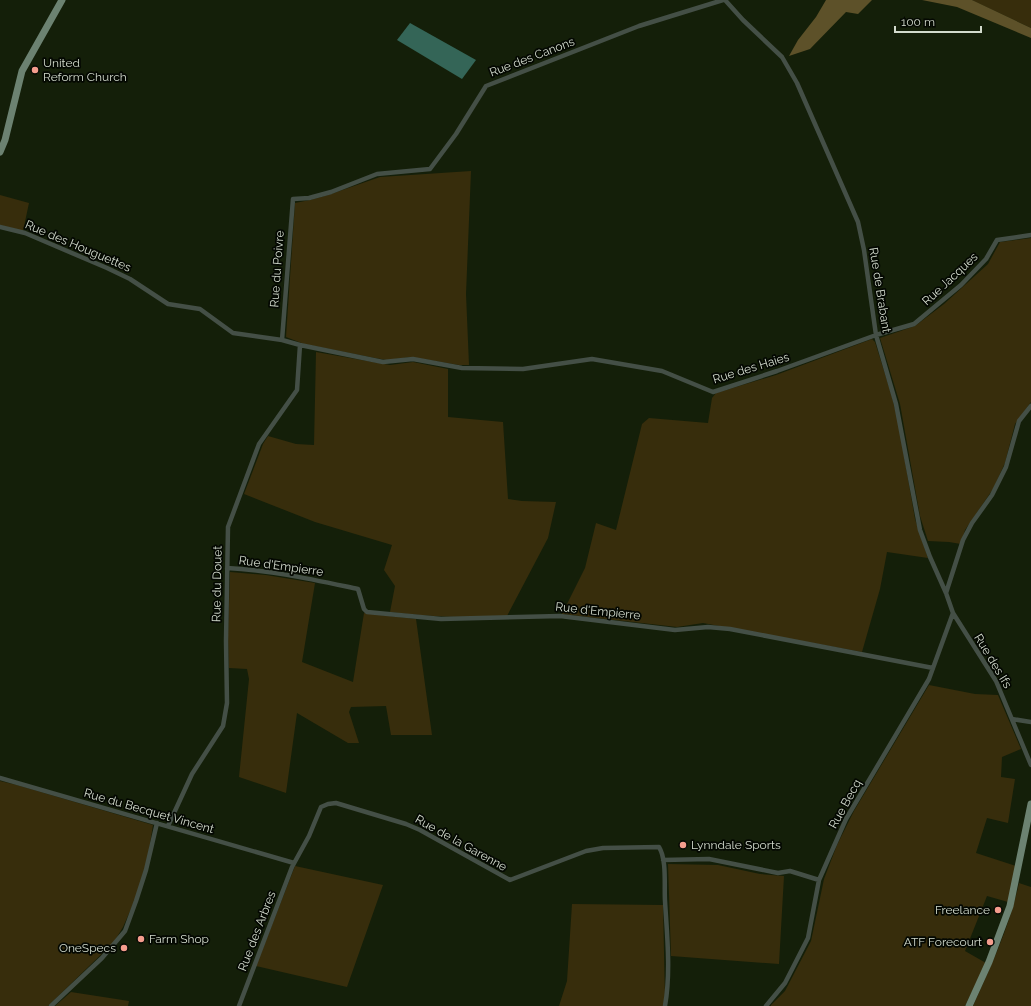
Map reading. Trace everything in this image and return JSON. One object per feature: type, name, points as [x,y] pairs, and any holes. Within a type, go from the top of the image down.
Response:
[{"type":"main road","points":[[0,152],[5,140],[22,71],[62,0]]},
{"type":"main road","points":[[969,1006],[989,962],[1010,906],[1031,804]]},
{"type":"street","name":"Rue des Canons","points":[[293,199],[309,198],[331,192],[377,174],[430,169],[456,134],[486,86],[639,26],[724,0]]},
{"type":"street","name":"Rue de Brabant","points":[[724,0],[782,58],[797,83],[858,222],[864,250],[876,336],[896,404],[920,530],[953,613]]},
{"type":"street","name":"Rue du Poivre","points":[[282,340],[293,199]]},
{"type":"street","name":"Rue des Houguettes","points":[[0,227],[25,233],[107,268],[130,279],[168,304],[200,309],[233,333],[282,340],[300,345]]},
{"type":"street","name":"Rue Jacques","points":[[876,336],[914,324],[971,275],[986,259],[997,240],[1031,235]]},
{"type":"street","name":"Rue des Haies","points":[[300,345],[383,362],[413,359],[462,368],[523,369],[592,359],[662,370],[713,392],[876,336]]},
{"type":"street","name":"Rue du Douet","points":[[168,826],[192,774],[223,726],[227,703],[226,640],[228,528],[259,444],[297,390],[300,345]]},
{"type":"street","points":[[946,593],[963,540],[972,522],[992,495],[1006,467],[1019,421],[1031,406]]},
{"type":"street","name":"Rue d'Empierre","points":[[227,568],[246,569],[298,577],[358,589],[364,610],[366,612],[441,619],[503,619],[560,616],[675,630],[708,626],[933,668]]},
{"type":"street","name":"Rue Becq","points":[[766,1006],[786,983],[808,938],[820,880],[846,819],[929,679],[953,613]]},
{"type":"street","name":"Rue des Ifs","points":[[953,613],[996,681],[1031,765]]},
{"type":"street","points":[[1012,719],[1031,722]]},
{"type":"street","name":"Rue du Becquet Vincent","points":[[0,778],[294,862]]},
{"type":"street","name":"Rue de la Garenne","points":[[294,862],[321,807],[336,803],[406,824],[420,830],[510,880],[586,851],[602,848],[659,846],[663,860]]},
{"type":"street","points":[[51,1006],[102,958],[124,931],[146,870],[157,823]]},
{"type":"street","points":[[665,1006],[668,977],[668,931],[663,860],[709,860],[778,873],[790,871],[820,880]]},
{"type":"street","name":"Rue des Arbres","points":[[239,1006],[294,862]]},
{"type":"shaded area","points":[[826,0],[872,0],[858,14],[846,12],[810,49],[789,56],[798,40],[816,17]]},
{"type":"shaded area","points":[[922,0],[972,0],[1031,28],[1031,38],[957,7]]},
{"type":"shaded area","points":[[972,0],[1031,0],[1031,28],[978,3]]},
{"type":"shaded area","points":[[471,171],[466,294],[469,365],[459,365],[411,357],[387,360],[304,344],[286,337],[295,203],[328,195],[380,177]]},
{"type":"shaded area","points":[[0,195],[29,203],[23,231],[0,225]]},
{"type":"shaded area","points":[[1031,238],[1031,402],[1015,424],[1005,463],[993,489],[965,530],[961,544],[928,541],[920,516],[900,404],[880,338],[915,326],[944,304],[988,264],[1000,242]]},
{"type":"shaded area","points":[[872,339],[875,342],[891,393],[898,421],[915,519],[928,558],[887,552],[880,589],[862,652],[703,623],[677,627],[562,614],[585,568],[596,523],[616,530],[642,424],[649,418],[708,423],[712,398],[716,393],[776,375]]},
{"type":"shaded area","points":[[316,352],[390,365],[413,362],[448,369],[448,417],[503,422],[508,499],[556,502],[548,538],[507,616],[448,617],[390,612],[395,586],[384,570],[392,545],[315,522],[244,494],[263,444],[268,436],[296,444],[314,445]]},
{"type":"shaded area","points":[[230,572],[266,575],[315,583],[302,662],[353,682],[364,613],[416,619],[432,735],[391,735],[386,706],[351,707],[349,712],[359,743],[348,743],[297,713],[286,793],[239,777],[249,679],[247,669],[229,668],[228,636]]},
{"type":"shaded area","points":[[929,685],[975,694],[998,695],[1021,749],[1002,757],[1001,777],[1015,779],[1008,823],[987,818],[976,853],[1016,866],[1008,902],[987,896],[965,951],[986,963],[965,1006],[771,1006],[785,991],[811,941],[824,879],[837,845],[854,811]]},
{"type":"shaded area","points":[[0,781],[153,825],[147,862],[135,900],[123,927],[114,942],[48,1006],[0,1006]]},
{"type":"shaded area","points":[[668,864],[718,865],[760,874],[784,876],[779,964],[671,956]]},
{"type":"shaded area","points":[[295,866],[383,885],[347,987],[256,966]]},
{"type":"shaded area","points":[[1019,883],[1031,887],[1031,1006],[973,1006],[1011,915]]},
{"type":"shaded area","points":[[572,904],[663,905],[665,999],[663,1006],[559,1006],[567,981]]},
{"type":"shaded area","points":[[71,992],[129,1001],[128,1006],[55,1006]]},
{"type":"water","points":[[410,23],[476,60],[462,79],[397,40]]},
{"type":"place","name":"United Reform Church","points":[[35,70]]},
{"type":"place","name":"Lynndale Sports","points":[[683,845]]},
{"type":"place","name":"Freelance","points":[[998,910]]},
{"type":"place","name":"Farm Shop","points":[[141,939]]},
{"type":"place","name":"ATF Forecourt","points":[[990,942]]},
{"type":"place","name":"OneSpecs","points":[[124,948]]}]
